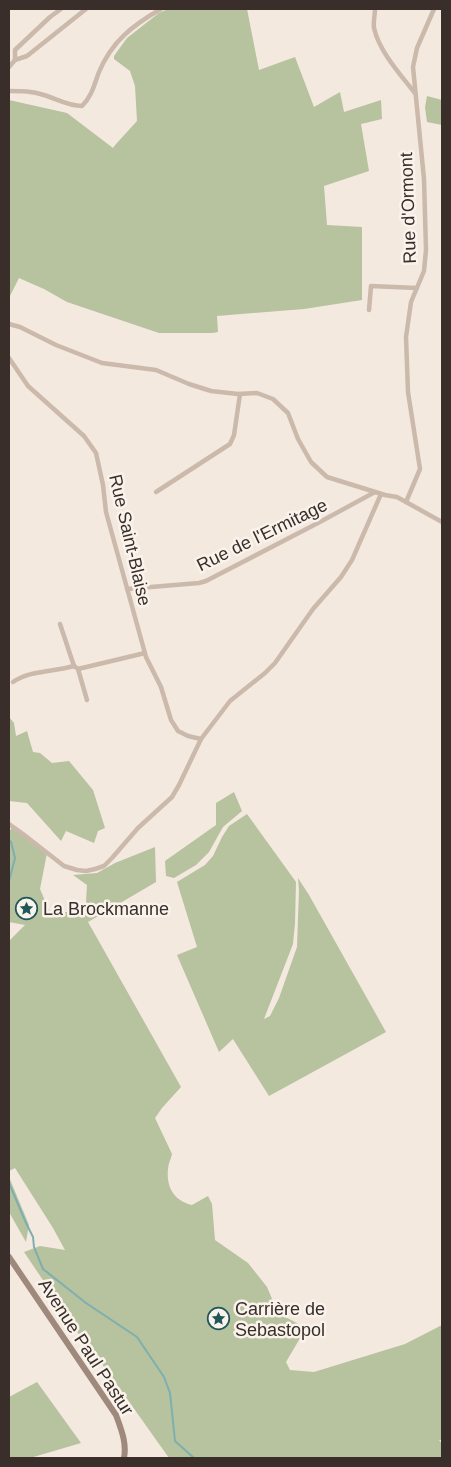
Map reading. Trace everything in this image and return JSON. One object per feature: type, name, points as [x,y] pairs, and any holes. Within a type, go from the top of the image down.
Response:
[{"type":"main road","name":"Avenue Paul Pastur","points":[[9,1257],[116,1415],[123,1433],[124,1458]]},
{"type":"street","points":[[15,60],[16,50],[61,9]]},
{"type":"street","points":[[9,67],[15,60],[28,56],[86,9]]},
{"type":"street","points":[[9,91],[28,91],[72,106],[82,106],[89,98],[108,54],[120,38],[141,21],[161,9]]},
{"type":"street","points":[[375,9],[374,27],[380,45],[415,93]]},
{"type":"street","name":"Rue d'Ormont","points":[[406,502],[420,469],[408,392],[406,337],[411,302],[424,271],[426,233],[424,180],[413,68],[417,48],[434,9]]},
{"type":"street","points":[[369,310],[371,286],[417,288]]},
{"type":"street","points":[[9,324],[102,364],[156,370],[211,391],[240,394],[257,393],[273,399],[288,413],[298,439],[311,462],[327,477],[397,497],[442,522]]},
{"type":"street","name":"Rue Saint-Blaise","points":[[9,358],[28,386],[84,436],[96,453],[106,512],[145,653],[161,687],[171,720],[178,730],[188,736],[201,738]]},
{"type":"street","points":[[156,492],[230,444],[234,435],[240,394]]},
{"type":"street","points":[[9,824],[64,866],[77,870],[95,870],[104,866],[138,828],[172,797],[201,738],[230,701],[275,663],[313,609],[341,577],[352,560],[379,493]]},
{"type":"street","name":"Rue de l'Ermitage","points":[[126,589],[206,580],[379,493]]},
{"type":"street","points":[[60,624],[88,700]]},
{"type":"street","points":[[13,682],[21,676],[145,653]]},
{"type":"green space","points":[[168,9],[247,9],[259,70],[295,57],[314,107],[340,92],[344,112],[381,100],[382,119],[361,124],[369,171],[324,186],[327,225],[362,227],[362,300],[304,309],[217,316],[218,332],[213,333],[159,333],[67,302],[19,278],[9,298],[9,100],[67,113],[113,148],[137,121],[135,86],[130,71],[114,59],[114,56],[127,38],[159,13]]},
{"type":"green space","points":[[427,96],[442,100],[442,125],[427,122],[425,107]]},
{"type":"green space","points":[[9,717],[14,723],[16,736],[27,731],[33,752],[40,753],[52,763],[69,761],[93,790],[105,828],[98,831],[94,843],[66,831],[61,841],[27,803],[9,801]]},
{"type":"green space","points":[[234,792],[242,811],[223,827],[209,852],[196,865],[174,878],[166,876],[165,861],[216,825],[216,803]]},
{"type":"green space","points":[[247,814],[296,882],[293,944],[264,1019],[270,1016],[279,998],[297,947],[298,878],[386,1032],[269,1096],[233,1039],[219,1052],[177,955],[197,947],[177,882],[205,865],[213,856],[229,826]]},
{"type":"green space","points":[[13,826],[47,853],[40,889],[52,917],[63,912],[77,912],[86,902],[87,885],[73,875],[97,873],[115,863],[155,847],[156,882],[88,922],[181,1087],[155,1118],[172,1154],[168,1165],[168,1182],[172,1192],[180,1200],[192,1205],[208,1196],[212,1204],[215,1240],[248,1263],[267,1287],[278,1313],[306,1328],[286,1362],[290,1370],[314,1372],[405,1344],[442,1325],[442,1440],[439,1440],[442,1444],[442,1458],[169,1458],[108,1372],[58,1307],[57,1301],[24,1252],[40,1246],[65,1250],[15,1168],[9,1171],[9,941],[25,925],[9,922],[9,832]]},
{"type":"green space","points":[[9,1177],[29,1225],[26,1242],[9,1212]]},
{"type":"green space","points":[[37,1382],[81,1443],[30,1458],[9,1458],[9,1397]]},
{"type":"waterway","points":[[9,841],[11,842],[15,858],[9,881]]},
{"type":"waterway","points":[[9,1183],[33,1237],[34,1247],[43,1269],[86,1303],[137,1337],[164,1377],[170,1393],[175,1441],[194,1458]]},
{"type":"place","name":"La Brockmanne","points":[[27,909]]},
{"type":"place","name":"Carrière de Sebastopol","points":[[219,1319]]}]
